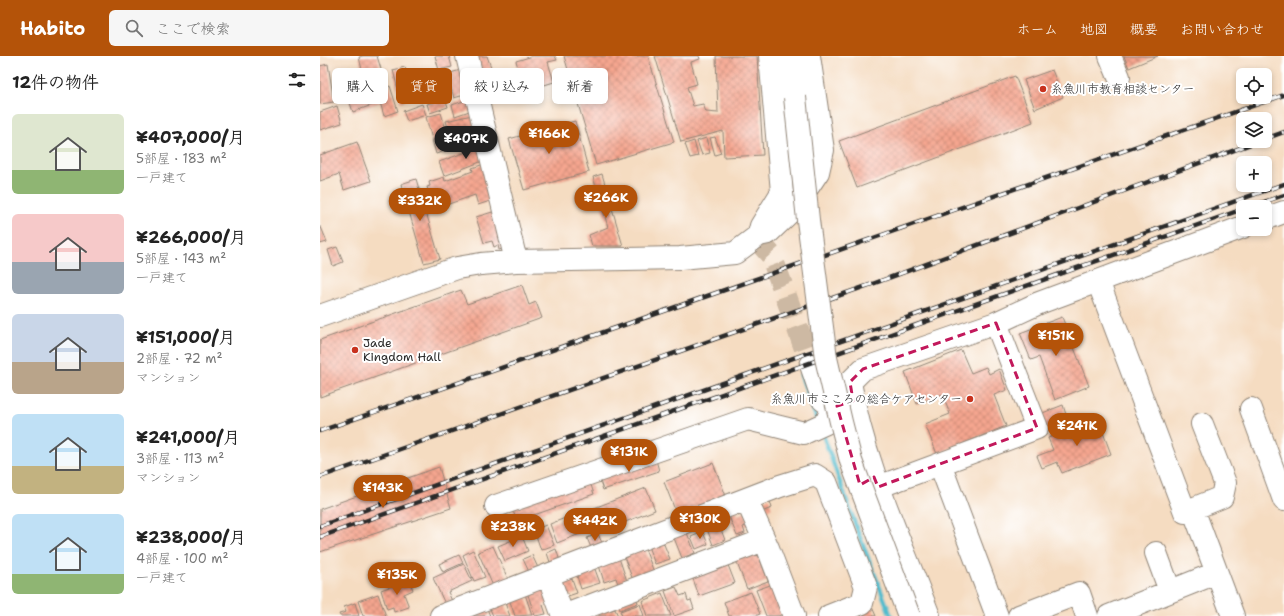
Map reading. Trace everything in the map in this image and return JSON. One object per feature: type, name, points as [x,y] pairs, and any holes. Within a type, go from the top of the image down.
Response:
[{"type":"street","points":[[467,56],[516,261]]},
{"type":"street","points":[[759,235],[761,226],[782,192],[770,56]]},
{"type":"street","points":[[788,56],[795,97],[808,220],[826,358],[851,461],[910,616]]},
{"type":"street","points":[[320,316],[457,268],[482,264],[516,261],[680,258],[735,253],[759,235],[768,233],[794,208],[818,172],[823,150],[809,56]]},
{"type":"street","points":[[1110,56],[1119,77]]},
{"type":"street","points":[[777,133],[820,130]]},
{"type":"street","points":[[1272,216],[1284,212]]},
{"type":"street","points":[[496,506],[748,419],[804,433],[826,424],[843,404],[850,382],[863,369],[996,323],[1039,303],[1236,230]]},
{"type":"street","points":[[1098,281],[1185,512],[1222,497],[1225,483],[1202,424]]},
{"type":"street","points":[[833,500],[876,482],[940,464],[1037,428],[996,323]]},
{"type":"street","points":[[811,365],[823,400],[843,404]]},
{"type":"street","points":[[843,404],[876,482],[929,616]]},
{"type":"street","points":[[1251,409],[1284,500]]},
{"type":"street","points":[[940,464],[997,616]]},
{"type":"street","points":[[441,616],[780,486],[815,476],[826,482],[866,587],[862,603],[829,616]]},
{"type":"street","points":[[746,499],[794,616]]},
{"type":"street","points":[[1193,509],[1233,616]]},
{"type":"street","points":[[548,575],[563,616],[764,540]]},
{"type":"street","points":[[1156,553],[1170,591]]},
{"type":"street","points":[[1109,616],[1216,573]]},
{"type":"street","points":[[1019,616],[1079,593],[1087,616]]},
{"type":"highlighted area","points":[[996,323],[1037,428],[878,487],[874,477],[860,485],[837,406],[853,401],[850,382],[863,369]]},
{"type":"building","points":[[377,56],[381,68],[362,68],[359,57]]},
{"type":"building","points":[[435,56],[449,56],[452,67],[438,68]]},
{"type":"building","points":[[475,56],[487,56],[491,68],[479,68]]},
{"type":"building","points":[[533,56],[555,56],[557,60],[548,62],[552,75],[552,83],[544,85],[544,68],[518,68],[516,61]]},
{"type":"building","points":[[564,56],[648,56],[674,142],[596,165],[578,104],[608,104],[608,68],[568,68]]},
{"type":"building","points":[[655,56],[699,56],[700,59],[691,62],[697,84],[687,87],[693,106],[703,104],[706,112],[718,113],[716,56],[757,56],[763,155],[724,157],[723,131],[681,142]]},
{"type":"building","points":[[1124,56],[1158,56],[1129,68]]},
{"type":"building","points":[[328,64],[332,89],[332,102],[320,104],[320,66]]},
{"type":"building","points":[[396,69],[396,82],[393,70]]},
{"type":"building","points":[[460,70],[460,96],[454,98],[452,91],[452,73]]},
{"type":"building","name":"糸魚川市教育相談センター","points":[[1052,70],[1063,97],[1035,109],[1024,80]]},
{"type":"building","points":[[1015,76],[1033,122],[857,188],[839,141]]},
{"type":"building","points":[[390,86],[398,111],[384,116],[381,104],[388,104],[388,87]]},
{"type":"building","points":[[460,102],[460,104],[477,104],[478,108],[455,116],[452,105]]},
{"type":"building","points":[[350,104],[375,104],[353,112]]},
{"type":"building","points":[[422,104],[426,115],[407,121],[403,111]]},
{"type":"building","points":[[427,104],[447,104],[448,107],[430,113]]},
{"type":"building","points":[[337,106],[342,123],[320,130],[320,112]]},
{"type":"building","points":[[441,113],[452,149],[436,154],[426,117]]},
{"type":"building","points":[[472,115],[475,128],[450,135],[446,121]]},
{"type":"building","points":[[575,121],[589,172],[524,190],[509,139]]},
{"type":"building","points":[[715,137],[721,153],[715,155],[710,138]]},
{"type":"building","points":[[706,138],[710,153],[702,155],[697,141]]},
{"type":"building","points":[[694,141],[698,156],[690,158],[685,144]]},
{"type":"building","points":[[357,142],[371,181],[344,190],[339,174],[320,181],[320,155]]},
{"type":"building","points":[[488,144],[493,157],[444,176],[439,162]]},
{"type":"building","points":[[490,162],[502,197],[478,205],[475,195],[434,209],[427,187],[430,186],[429,182],[444,177],[445,181],[473,171],[472,168]]},
{"type":"building","points":[[602,174],[623,246],[592,246],[589,235],[608,227],[593,177]]},
{"type":"building","points":[[416,179],[440,259],[424,263],[401,184]]},
{"type":"building","points":[[509,207],[520,243],[499,250],[498,245],[494,247],[492,241],[484,243],[476,217]]},
{"type":"building","points":[[320,227],[327,242],[320,244]]},
{"type":"building","points":[[337,247],[343,262],[333,266],[328,250]]},
{"type":"building","points":[[522,285],[529,305],[536,302],[542,318],[320,397],[320,340],[461,290],[467,304]]},
{"type":"building","points":[[1062,317],[1089,386],[1055,400],[1039,357],[1031,360],[1020,333]]},
{"type":"building","name":"糸魚川市こころの総合ケアセンター","points":[[961,350],[971,373],[986,367],[989,374],[999,369],[1007,390],[994,395],[1006,426],[937,454],[925,424],[950,414],[942,394],[917,404],[905,372]]},
{"type":"building","points":[[1063,405],[1068,421],[1046,429],[1040,414]]},
{"type":"building","points":[[1098,419],[1111,454],[1062,473],[1057,462],[1042,468],[1037,456],[1053,450],[1048,438]]},
{"type":"building","points":[[655,456],[659,471],[603,490],[598,475]]},
{"type":"building","points":[[713,463],[726,496],[677,515],[664,482]]},
{"type":"building","points":[[439,467],[451,508],[320,552],[320,509]]},
{"type":"building","points":[[589,479],[594,494],[517,521],[511,506]]},
{"type":"building","points":[[646,488],[655,510],[603,531],[594,508]]},
{"type":"building","points":[[769,498],[772,508],[761,512],[757,503]]},
{"type":"building","points":[[736,510],[738,515],[745,512],[750,524],[743,527],[745,533],[737,536],[728,514]]},
{"type":"building","points":[[503,511],[509,528],[501,531],[495,514]]},
{"type":"building","points":[[583,511],[590,530],[557,543],[550,524]]},
{"type":"building","points":[[716,517],[725,540],[713,545],[704,521]]},
{"type":"building","points":[[546,525],[554,545],[541,550],[534,530]]},
{"type":"building","points":[[685,528],[695,553],[682,558],[672,533]]},
{"type":"building","points":[[703,532],[708,544],[696,549],[691,537]]},
{"type":"building","points":[[598,534],[603,545],[592,550],[587,538]]},
{"type":"building","points":[[522,536],[528,551],[505,561],[498,546]]},
{"type":"building","points":[[663,542],[670,559],[655,564],[647,544]]},
{"type":"building","points":[[643,544],[654,572],[633,580],[622,552]]},
{"type":"building","points":[[493,546],[508,579],[493,586],[478,552]]},
{"type":"building","points":[[556,549],[560,561],[551,565],[547,553]]},
{"type":"building","points":[[756,549],[768,581],[747,589],[735,558]]},
{"type":"building","points":[[473,550],[485,577],[474,581],[463,555]]},
{"type":"building","points":[[459,555],[463,563],[443,572],[439,564]]},
{"type":"building","points":[[532,555],[539,570],[530,574],[523,559]]},
{"type":"building","points":[[618,555],[628,584],[619,587],[616,578],[604,582],[598,562]]},
{"type":"building","points":[[726,560],[735,583],[699,596],[691,573]]},
{"type":"building","points":[[464,564],[472,581],[448,592],[452,601],[445,604],[433,578]]},
{"type":"building","points":[[593,564],[600,583],[581,589],[575,570]]},
{"type":"building","points":[[570,573],[577,593],[562,598],[555,578]]},
{"type":"building","points":[[409,580],[413,590],[404,594],[409,607],[394,612],[393,607],[387,609],[381,590]]},
{"type":"building","points":[[543,583],[549,603],[543,605],[546,614],[535,616],[526,589]]},
{"type":"building","points":[[776,583],[787,613],[778,616],[766,616],[756,590]]},
{"type":"building","points":[[676,587],[680,596],[686,594],[688,601],[691,600],[694,609],[674,616],[665,591]]},
{"type":"building","points":[[524,591],[532,615],[515,616],[508,596]]},
{"type":"building","points":[[751,592],[760,614],[755,616],[729,616],[724,602]]},
{"type":"building","points":[[662,593],[671,616],[647,616],[642,601]]},
{"type":"building","points":[[378,594],[386,616],[363,616],[358,601]]},
{"type":"building","points":[[636,596],[638,603],[620,610],[617,603]]},
{"type":"building","points":[[503,598],[510,616],[493,616],[488,604]]},
{"type":"building","points":[[355,603],[359,616],[340,616],[339,614],[346,612],[344,607]]},
{"type":"building","points":[[640,604],[644,616],[622,616],[620,611]]},
{"type":"building","points":[[486,606],[490,616],[467,616]]},
{"type":"building","points":[[607,606],[609,611],[615,609],[618,616],[599,616],[597,610]]},
{"type":"building","points":[[872,607],[876,616],[849,616]]},
{"type":"waterway","points":[[801,375],[817,420]]},
{"type":"waterway","points":[[822,432],[859,535],[891,616]]},
{"type":"tunnel","points":[[756,238],[771,255],[811,365]]},
{"type":"railway","points":[[320,431],[1284,95]]},
{"type":"railway","points":[[1272,136],[1284,132]]},
{"type":"railway","points":[[320,477],[875,283],[1240,148]]},
{"type":"railway","points":[[320,526],[1284,184]]},
{"type":"railway","points":[[1270,200],[1284,195]]},
{"type":"railway","points":[[320,537],[1236,211]]},
{"type":"place","name":"糸魚川市教育相談センター","points":[[1043,89]]},
{"type":"place","name":"Jade Kingdom Hall","points":[[355,350]]},
{"type":"place","name":"糸魚川市こころの総合ケアセンター","points":[[970,399]]}]
